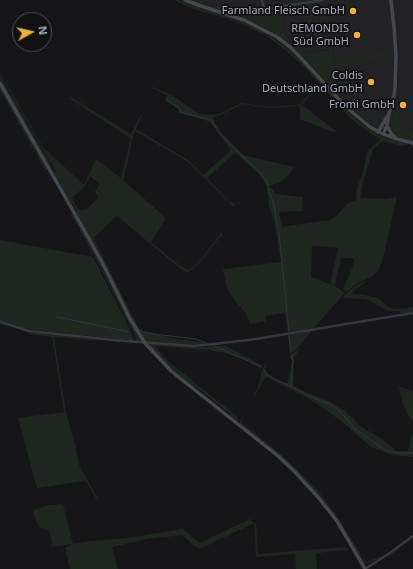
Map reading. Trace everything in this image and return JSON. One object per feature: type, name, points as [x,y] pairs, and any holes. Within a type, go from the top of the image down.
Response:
[{"type":"main road","points":[[185,0],[244,20],[277,37],[302,58],[346,106],[370,127],[397,140],[413,143]]},
{"type":"main road","points":[[383,134],[393,101],[395,88],[396,56],[391,0]]},
{"type":"main road","points":[[0,83],[95,250],[130,318],[145,343],[171,372],[278,456],[295,472],[337,521],[365,569]]},
{"type":"main road","points":[[378,132],[388,117]]},
{"type":"main road","points":[[386,126],[397,140]]},
{"type":"street","points":[[262,0],[264,9],[323,0]]},
{"type":"street","points":[[0,322],[29,331],[145,343],[192,346],[264,338],[413,313]]},
{"type":"street","points":[[365,569],[413,536]]},
{"type":"shaded area","points":[[174,0],[180,0],[239,20],[265,33],[282,44],[302,61],[323,86],[296,59],[265,35],[244,25],[220,16],[199,11]]},
{"type":"shaded area","points":[[188,0],[199,0],[241,14],[281,9],[286,37],[307,53],[329,50],[324,22],[327,22],[329,35],[331,35],[334,49],[332,49],[340,93],[379,128],[371,125],[349,107],[297,51],[276,35],[237,16]]},
{"type":"shaded area","points":[[199,0],[413,0],[413,137],[379,128],[340,93],[332,49],[307,53],[286,37],[281,10],[241,14]]},
{"type":"shaded area","points":[[394,52],[394,59],[337,67],[336,58]]},
{"type":"shaded area","points":[[0,72],[43,147],[84,185],[96,159],[121,178],[130,138],[70,99],[71,97],[131,134],[141,115],[142,116],[136,129],[188,160],[203,175],[231,150],[211,123],[178,113],[179,109],[165,100],[167,95],[151,88],[152,87],[172,95],[198,113],[206,115],[219,114],[241,103],[269,107],[297,105],[301,103],[299,109],[298,106],[269,108],[242,104],[221,115],[213,117],[222,133],[243,155],[294,167],[289,175],[282,181],[267,187],[259,174],[235,153],[207,178],[229,201],[236,204],[232,207],[230,203],[188,162],[135,131],[123,180],[166,218],[151,242],[178,264],[188,270],[196,265],[203,257],[222,229],[222,237],[220,237],[202,260],[188,272],[178,267],[117,216],[93,238],[139,329],[171,338],[216,343],[186,345],[146,342],[134,324],[76,212],[77,211],[75,208],[74,209],[52,171],[55,173],[56,172]],"holes":[[[90,176],[100,184],[95,191],[98,198],[87,209],[78,209],[72,198],[85,186]]]},
{"type":"shaded area","points":[[0,76],[50,164],[51,169],[0,80]]},
{"type":"shaded area","points":[[0,85],[47,170],[45,170],[0,90]]},
{"type":"shaded area","points":[[326,87],[363,125],[381,136],[407,143],[408,145],[401,146],[383,141],[373,149],[364,179],[360,198],[388,199],[397,196],[383,259],[379,270],[373,276],[358,283],[346,292],[343,289],[352,269],[354,258],[341,258],[335,285],[330,284],[338,248],[312,246],[311,277],[335,286],[345,293],[313,329],[288,332],[285,313],[266,316],[266,321],[250,324],[246,314],[229,292],[223,269],[281,262],[274,220],[269,206],[267,188],[270,187],[273,189],[275,194],[303,197],[302,211],[279,213],[282,227],[330,220],[348,203],[356,200],[357,188],[363,172],[368,150],[380,140],[350,118],[326,90],[323,89],[311,94],[302,105],[337,132],[330,131],[300,119],[300,108],[304,99],[313,91]]},
{"type":"shaded area","points":[[395,109],[401,111],[397,118],[408,121],[406,130],[413,132],[413,141],[404,140],[392,134],[390,131],[394,132],[391,128],[391,124]]},
{"type":"shaded area","points":[[72,213],[141,339],[140,341],[137,341],[97,261],[71,215]]},
{"type":"shaded area","points":[[0,240],[93,257],[129,328],[133,341],[36,330],[23,328],[0,321]]},
{"type":"shaded area","points":[[368,280],[352,292],[353,294],[377,298],[388,307],[394,309],[413,307],[413,312],[401,314],[400,311],[390,312],[366,299],[342,298],[350,290]]},
{"type":"shaded area","points":[[312,331],[298,348],[290,354],[288,335]]},
{"type":"shaded area","points":[[29,332],[99,340],[54,337],[66,412],[79,465],[98,499],[96,499],[86,481],[37,488],[18,418],[64,412],[52,337],[29,334]]},
{"type":"shaded area","points":[[151,344],[194,347],[226,346],[263,366],[261,369],[245,360],[225,353],[208,350],[154,346],[170,363],[237,416],[238,421],[170,368],[149,346]]},
{"type":"shaded area","points":[[301,347],[294,358],[293,386],[329,401],[344,410],[360,426],[379,437],[397,451],[408,451],[413,431],[413,457],[392,455],[371,447],[341,421],[319,405],[266,377],[253,398],[259,384],[263,367],[267,364],[265,368],[267,373],[276,379],[288,383],[292,361],[289,356]]},
{"type":"shaded area","points":[[399,387],[413,392],[413,420],[408,415],[403,405]]},
{"type":"shaded area","points":[[245,411],[241,422],[278,452],[317,490],[332,509],[365,561],[380,557],[400,544],[378,559],[369,563],[364,562],[341,526],[308,483],[239,423]]},
{"type":"shaded area","points":[[63,504],[73,544],[127,538],[183,529],[199,543],[250,519],[254,523],[200,549],[195,547],[182,535],[147,539],[112,547],[118,569],[70,569],[65,548],[72,544],[51,547],[52,544],[50,534],[47,529],[40,528],[34,516],[33,510],[49,505]]},
{"type":"shaded area","points":[[256,522],[258,554],[345,547],[348,550],[316,553],[317,569],[296,569],[295,554],[256,557],[254,523]]},
{"type":"waterway","points":[[166,100],[179,108],[181,112],[211,120],[220,134],[261,173],[268,186]]},
{"type":"waterway","points":[[268,188],[273,201],[278,228]]},
{"type":"waterway","points":[[279,232],[289,331]]},
{"type":"waterway","points":[[57,317],[130,332]]},
{"type":"waterway","points":[[141,331],[145,333],[195,339],[207,343]]},
{"type":"waterway","points":[[289,336],[291,353]]},
{"type":"waterway","points":[[212,345],[261,367]]},
{"type":"waterway","points":[[291,386],[292,355]]},
{"type":"waterway","points":[[264,370],[267,375],[315,399],[330,404],[340,411],[355,429],[385,450],[399,453],[413,453]]},
{"type":"place","name":"Farmland Fleisch GmbH","points":[[353,11]]},
{"type":"place","name":"REMONDIS Süd GmbH","points":[[357,35]]},
{"type":"place","name":"Coldis Deutschland GmbH","points":[[371,82]]},
{"type":"place","name":"Fromi GmbH","points":[[403,105]]}]
